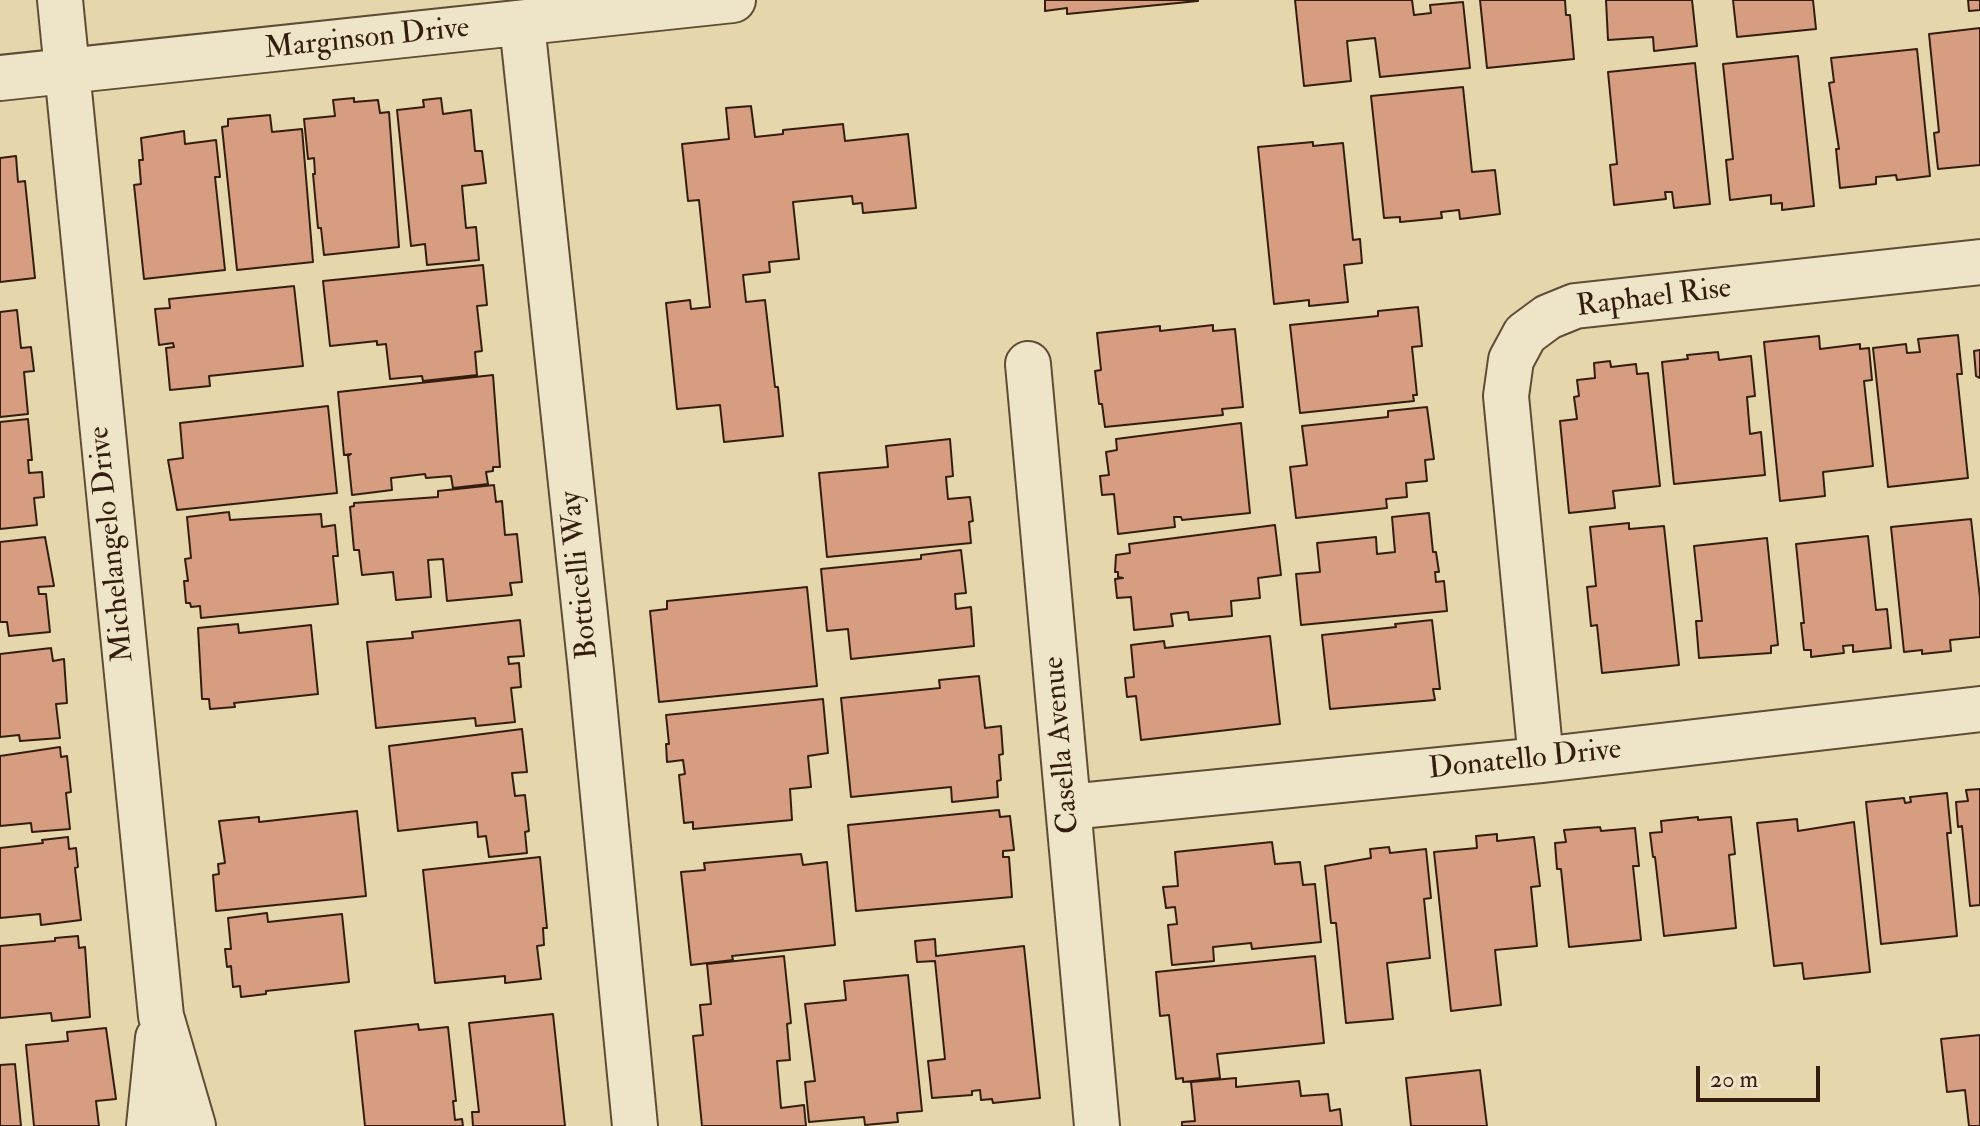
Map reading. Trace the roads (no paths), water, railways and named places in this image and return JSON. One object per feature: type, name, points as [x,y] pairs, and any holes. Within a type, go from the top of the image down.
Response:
[{"type":"street","name":"Michelangelo Drive","points":[[60,0],[161,1016],[193,1126]]},
{"type":"street","name":"Marginson Drive","points":[[0,78],[733,0]]},
{"type":"street","name":"Botticelli Way","points":[[522,24],[590,655],[635,1126]]},
{"type":"street","name":"Raphael Rise","points":[[1541,760],[1506,396],[1511,360],[1525,334],[1548,317],[1575,306],[1980,262]]},
{"type":"street","name":"Casella Avenue","points":[[1028,364],[1097,1126]]},
{"type":"street","name":"Donatello Drive","points":[[1069,807],[1541,760],[1980,709]]},
{"type":"street","name":"Michelangelo Drive","points":[[149,1126],[161,1016]]}]
